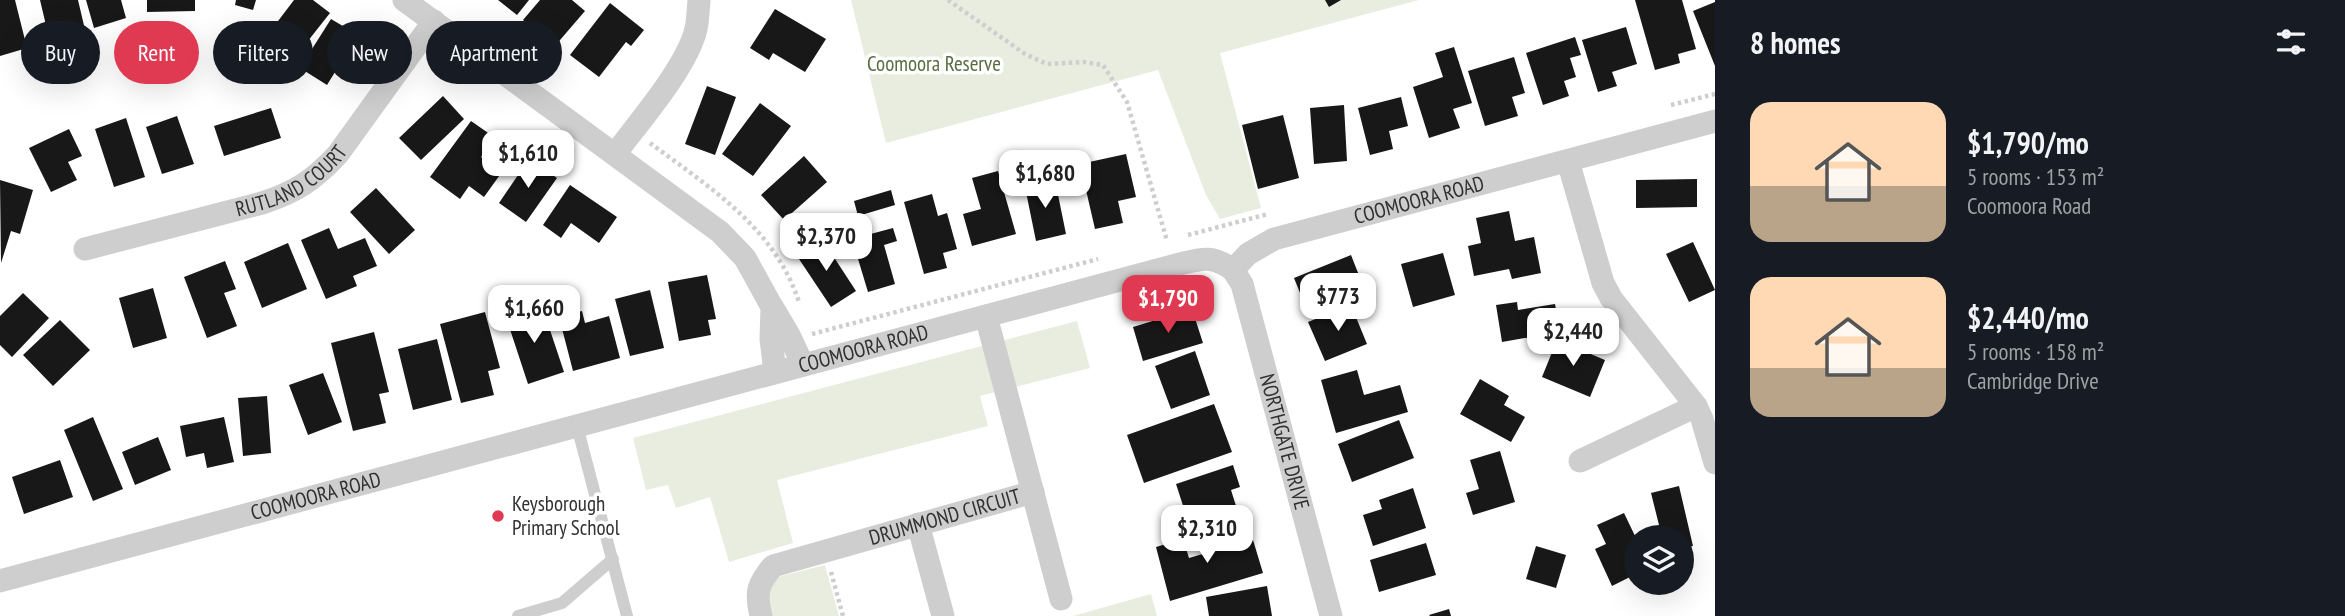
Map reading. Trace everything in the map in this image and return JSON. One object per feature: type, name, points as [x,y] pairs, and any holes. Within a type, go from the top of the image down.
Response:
[{"type":"street","points":[[404,0],[434,21]]},
{"type":"street","points":[[615,154],[677,70],[691,46],[697,27],[699,1]]},
{"type":"street","name":"RUTLAND COURT","points":[[85,249],[262,203],[304,186],[321,173],[338,154],[426,32]]},
{"type":"street","points":[[520,84],[720,232],[745,258],[803,365]]},
{"type":"street","name":"COOMOORA ROAD","points":[[0,581],[1200,260],[1220,260],[1233,270],[1248,254],[1274,239],[1715,121]]},
{"type":"street","points":[[1569,161],[1603,282],[1611,298],[1696,406],[1715,463]]},
{"type":"street","name":"NORTHGATE DRIVE","points":[[1233,270],[1242,284],[1331,616]]},
{"type":"street","points":[[771,306],[775,372]]},
{"type":"street","name":"DRUMMOND CIRCUIT","points":[[761,616],[758,604],[759,583],[773,566],[1033,492],[986,316]]},
{"type":"street","points":[[1580,461],[1696,406]]},
{"type":"street","points":[[1033,492],[1062,599]]},
{"type":"street","points":[[918,524],[943,616]]},
{"type":"lane","points":[[576,426],[627,616]]},
{"type":"lane","points":[[518,616],[562,603],[613,559]]},
{"type":"path","points":[[948,0],[1025,54],[1047,64],[1084,62],[1102,65],[1127,102],[1167,240]]},
{"type":"path","points":[[632,131],[728,202],[758,231],[788,273],[800,304]]},
{"type":"path","points":[[807,325],[811,335],[1101,258]]},
{"type":"path","points":[[825,551],[843,616]]},
{"type":"green space","name":"Coomoora Reserve","points":[[851,0],[1419,0],[1220,53],[1261,208],[1220,219],[1206,195],[1158,70],[886,143]]},
{"type":"green space","points":[[1077,321],[1090,368],[980,396],[988,426],[777,480],[793,543],[729,562],[710,497],[676,508],[668,485],[646,490],[633,438]]},
{"type":"green space","points":[[825,565],[839,616],[767,616],[766,580]]},
{"type":"green space","points":[[1151,594],[1157,616],[1073,616]]},
{"type":"building","points":[[0,0],[15,0],[21,24],[21,50],[0,56]]},
{"type":"building","points":[[40,0],[78,0],[83,21],[45,21]]},
{"type":"building","points":[[86,0],[121,0],[126,18],[100,26],[100,21],[92,21]]},
{"type":"building","points":[[147,0],[195,0],[195,11],[147,12]]},
{"type":"building","points":[[236,0],[256,0],[253,10],[235,5]]},
{"type":"building","points":[[294,0],[313,0],[330,13],[313,35],[313,21],[278,21]]},
{"type":"building","points":[[498,0],[529,0],[517,15]]},
{"type":"building","points":[[540,0],[572,0],[585,11],[562,38],[562,21],[523,20]]},
{"type":"building","points":[[1325,0],[1341,0],[1329,7]]},
{"type":"building","points":[[1635,0],[1682,0],[1696,49],[1678,54],[1680,63],[1655,70]]},
{"type":"building","points":[[1715,2],[1715,66],[1693,11]]},
{"type":"building","points":[[610,3],[644,30],[631,46],[626,42],[599,77],[570,55]]},
{"type":"building","points":[[775,9],[826,39],[805,72],[773,53],[769,60],[750,48]]},
{"type":"building","points":[[327,25],[327,85],[313,76],[313,47]]},
{"type":"building","points":[[1626,27],[1637,64],[1612,72],[1617,86],[1598,92],[1582,40]]},
{"type":"building","points":[[1575,37],[1581,55],[1570,58],[1576,77],[1564,81],[1569,96],[1543,105],[1526,53]]},
{"type":"building","points":[[1454,47],[1472,103],[1453,109],[1460,128],[1429,138],[1413,87],[1443,77],[1435,53]]},
{"type":"building","points":[[1514,57],[1525,93],[1512,97],[1518,116],[1485,126],[1468,71]]},
{"type":"building","points":[[707,86],[736,97],[715,155],[685,144]]},
{"type":"building","points":[[443,96],[464,119],[421,160],[399,138]]},
{"type":"building","points":[[1401,97],[1408,126],[1389,131],[1393,149],[1370,155],[1358,108]]},
{"type":"building","points":[[760,103],[791,126],[753,176],[722,154]]},
{"type":"building","points":[[1344,105],[1347,161],[1314,164],[1310,108]]},
{"type":"building","points":[[271,108],[281,138],[224,156],[214,126]]},
{"type":"building","points":[[1283,115],[1299,178],[1258,189],[1242,125]]},
{"type":"building","points":[[177,116],[194,164],[162,174],[146,127]]},
{"type":"building","points":[[126,118],[145,177],[114,187],[95,129]]},
{"type":"building","points":[[471,121],[494,137],[481,157],[502,172],[484,197],[469,186],[460,199],[430,177]]},
{"type":"building","points":[[69,129],[82,156],[68,162],[77,180],[51,192],[29,148]]},
{"type":"building","points":[[1126,154],[1136,197],[1118,201],[1123,223],[1095,229],[1080,164]]},
{"type":"building","points":[[804,156],[827,182],[784,220],[761,195]]},
{"type":"building","points":[[529,159],[557,178],[526,222],[499,203]]},
{"type":"building","points":[[998,171],[1016,234],[972,246],[963,214],[981,209],[972,178]]},
{"type":"building","points":[[1697,179],[1697,207],[1636,208],[1636,180]]},
{"type":"building","points":[[0,180],[33,190],[20,234],[11,231],[1,263]]},
{"type":"building","points":[[1055,180],[1066,234],[1036,241],[1025,187]]},
{"type":"building","points":[[570,185],[617,217],[599,243],[571,223],[561,238],[543,225]]},
{"type":"building","points":[[376,188],[415,230],[389,254],[350,212]]},
{"type":"building","points":[[891,190],[895,205],[858,216],[854,201]]},
{"type":"building","points":[[932,194],[938,216],[947,213],[957,249],[943,253],[947,268],[924,274],[904,202]]},
{"type":"building","points":[[1509,211],[1515,241],[1534,237],[1541,273],[1512,279],[1509,269],[1474,276],[1468,246],[1481,243],[1476,218]]},
{"type":"building","points":[[329,228],[338,249],[365,238],[377,266],[353,276],[357,286],[326,299],[301,240]]},
{"type":"building","points":[[893,228],[897,241],[884,245],[895,284],[868,292],[852,239]]},
{"type":"building","points":[[822,239],[856,291],[831,307],[797,256]]},
{"type":"building","points":[[1693,242],[1715,290],[1689,302],[1666,254]]},
{"type":"building","points":[[288,243],[307,289],[262,308],[244,262]]},
{"type":"building","points":[[1443,253],[1455,295],[1413,307],[1401,264]]},
{"type":"building","points":[[1351,255],[1364,288],[1307,310],[1294,278]]},
{"type":"building","points":[[225,261],[236,289],[224,293],[237,326],[207,338],[184,277]]},
{"type":"building","points":[[707,275],[716,319],[708,320],[711,335],[679,341],[668,282]]},
{"type":"building","points":[[153,288],[167,338],[133,348],[119,298]]},
{"type":"building","points":[[650,290],[664,348],[630,356],[615,299]]},
{"type":"building","points":[[23,293],[49,318],[12,357],[0,345],[0,316]]},
{"type":"building","points":[[1517,302],[1518,310],[1555,304],[1560,332],[1502,342],[1496,305]]},
{"type":"building","points":[[533,304],[542,329],[549,327],[564,372],[528,384],[505,314]]},
{"type":"building","points":[[1351,305],[1367,344],[1325,361],[1308,322]]},
{"type":"building","points":[[1192,309],[1203,343],[1143,361],[1133,327]]},
{"type":"building","points":[[582,311],[585,323],[609,316],[620,358],[573,371],[559,317]]},
{"type":"building","points":[[485,312],[500,368],[488,371],[494,395],[461,403],[440,324]]},
{"type":"building","points":[[60,320],[90,350],[53,386],[23,355]]},
{"type":"building","points":[[374,332],[389,392],[379,394],[386,423],[353,431],[331,343]]},
{"type":"building","points":[[437,339],[452,400],[413,410],[398,349]]},
{"type":"building","points":[[1557,340],[1605,360],[1590,397],[1542,377]]},
{"type":"building","points":[[1195,351],[1210,395],[1171,409],[1155,366]]},
{"type":"building","points":[[1357,370],[1364,395],[1400,385],[1408,412],[1336,433],[1321,380]]},
{"type":"building","points":[[323,373],[342,422],[308,435],[289,385]]},
{"type":"building","points":[[1480,379],[1509,396],[1504,405],[1525,417],[1511,442],[1460,414]]},
{"type":"building","points":[[267,396],[271,453],[243,456],[238,398]]},
{"type":"building","points":[[1214,404],[1232,452],[1144,483],[1127,435]]},
{"type":"building","points":[[93,417],[123,489],[93,501],[64,430]]},
{"type":"building","points":[[224,417],[234,462],[207,468],[204,453],[186,457],[180,426]]},
{"type":"building","points":[[1399,420],[1414,458],[1352,482],[1338,444]]},
{"type":"building","points":[[158,437],[171,470],[135,485],[122,452]]},
{"type":"building","points":[[1500,451],[1515,502],[1473,515],[1466,493],[1479,489],[1470,460]]},
{"type":"building","points":[[60,460],[73,497],[24,514],[12,477]]},
{"type":"building","points":[[1233,465],[1240,487],[1231,490],[1237,509],[1189,524],[1176,484]]},
{"type":"building","points":[[1679,486],[1688,525],[1659,525],[1651,493]]},
{"type":"building","points":[[1413,488],[1426,528],[1373,546],[1363,515],[1382,509],[1379,500]]},
{"type":"building","points":[[1624,513],[1630,525],[1624,525],[1624,580],[1612,586],[1595,549],[1606,544],[1597,525]]},
{"type":"building","points":[[1235,531],[1238,544],[1253,540],[1263,573],[1170,601],[1156,547],[1183,539],[1189,558],[1206,553],[1202,541]]},
{"type":"building","points":[[1426,543],[1436,575],[1379,592],[1370,560]]},
{"type":"building","points":[[1536,546],[1566,555],[1556,588],[1526,579]]},
{"type":"building","points":[[1267,586],[1272,616],[1209,616],[1206,597]]},
{"type":"building","points":[[1449,609],[1451,616],[1429,615]]},
{"type":"place","name":"Keysborough Primary School","points":[[498,516]]}]
